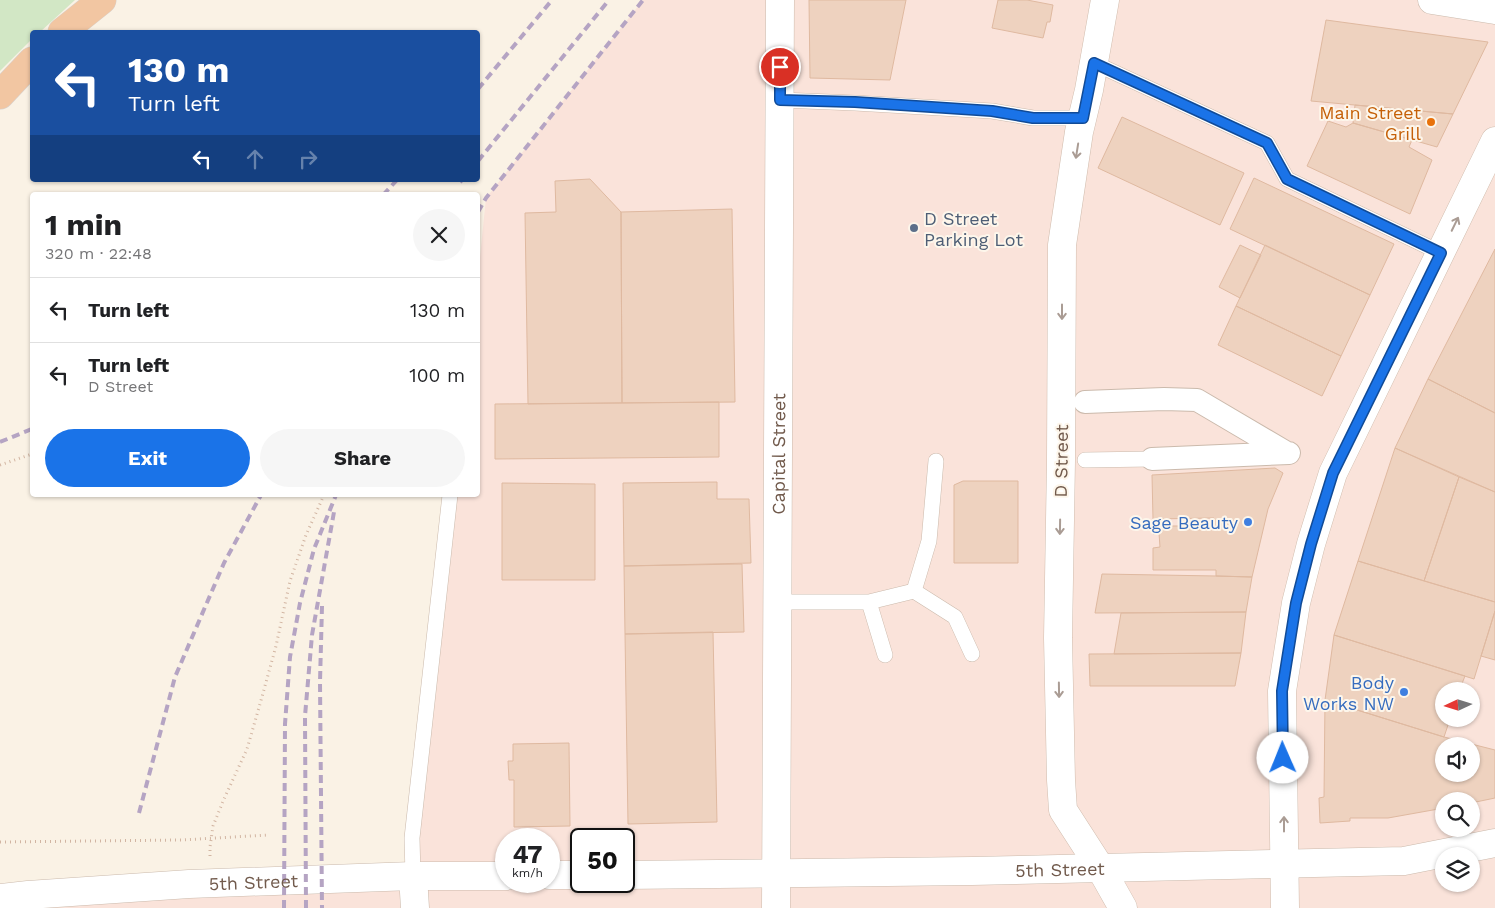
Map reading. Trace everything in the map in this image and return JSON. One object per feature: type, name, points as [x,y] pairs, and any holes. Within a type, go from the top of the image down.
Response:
[{"type":"highway","points":[[64,30],[102,0]]},
{"type":"highway","points":[[0,95],[17,73]]},
{"type":"street","name":"Capital Street","points":[[776,908],[780,0]]},
{"type":"street","name":"D Street","points":[[1105,0],[1062,246],[1058,638],[1063,810],[1101,869],[1123,908]]},
{"type":"street","points":[[1432,0],[1495,10]]},
{"type":"street","points":[[1285,908],[1282,691],[1296,603],[1311,544],[1333,473],[1495,142]]},
{"type":"street","points":[[1085,402],[1164,399],[1198,400],[1292,454],[1152,459]]},
{"type":"street","name":"5th Street","points":[[635,875],[1101,869],[1404,861],[1495,843]]},
{"type":"street","points":[[413,876],[414,908]]},
{"type":"street","name":"5th Street","points":[[0,898],[211,884],[413,876],[495,876]]},
{"type":"lane","points":[[1094,63],[1267,143],[1287,179],[1441,253]]},
{"type":"lane","points":[[780,100],[855,102],[983,110],[1033,118],[1083,118]]},
{"type":"lane","points":[[1085,460],[1152,459]]},
{"type":"lane","points":[[914,591],[929,542],[936,460]]},
{"type":"lane","points":[[413,876],[412,838],[450,497]]},
{"type":"lane","points":[[778,602],[869,602],[914,591],[955,617],[972,654]]},
{"type":"lane","points":[[869,602],[885,654]]},
{"type":"path","points":[[0,465],[30,455]]},
{"type":"path","points":[[211,884],[210,847],[213,826],[247,749],[276,646],[290,581],[306,535],[323,497]]},
{"type":"path","points":[[0,842],[181,840],[268,835]]},
{"type":"shaded area","points":[[643,0],[1495,0],[1495,908],[0,908],[413,876],[450,497],[480,497],[480,257],[486,198]]},
{"type":"green space","points":[[0,0],[75,0],[42,30],[30,30],[30,41],[0,71]]},
{"type":"building","points":[[809,0],[906,0],[890,80],[810,78]]},
{"type":"building","points":[[998,0],[1027,0],[1053,5],[1050,22],[1047,22],[1043,38],[992,28]]},
{"type":"building","points":[[1326,20],[1488,42],[1453,114],[1311,101]]},
{"type":"building","points":[[1355,105],[1453,114],[1437,147],[1353,123]]},
{"type":"building","points":[[1122,117],[1244,173],[1220,225],[1098,168]]},
{"type":"building","points":[[1328,121],[1346,127],[1353,123],[1412,140],[1409,147],[1432,160],[1410,214],[1307,166]]},
{"type":"building","points":[[1254,178],[1394,244],[1370,295],[1230,229]]},
{"type":"building","points":[[590,179],[621,212],[622,403],[528,404],[525,213],[556,212],[555,181]]},
{"type":"building","points":[[732,209],[735,402],[622,403],[621,212]]},
{"type":"building","points":[[1240,245],[1261,255],[1240,298],[1219,287]]},
{"type":"building","points":[[1265,245],[1370,295],[1341,356],[1236,306]]},
{"type":"building","points":[[1495,249],[1495,413],[1428,379]]},
{"type":"building","points":[[1236,306],[1341,356],[1322,396],[1218,345]]},
{"type":"building","points":[[1428,379],[1495,413],[1495,492],[1395,448]]},
{"type":"building","points":[[719,402],[719,457],[495,459],[495,404]]},
{"type":"building","points":[[1395,448],[1459,477],[1424,581],[1358,561]]},
{"type":"building","points":[[1275,468],[1283,473],[1268,509],[1252,577],[1216,576],[1216,570],[1153,570],[1153,548],[1160,547],[1159,533],[1153,534],[1152,526],[1192,526],[1193,530],[1214,529],[1214,518],[1153,519],[1152,475]]},
{"type":"building","points":[[1459,477],[1495,492],[1495,602],[1424,581]]},
{"type":"building","points":[[963,481],[1018,481],[1018,563],[954,563],[954,485]]},
{"type":"building","points":[[717,482],[717,499],[749,499],[751,563],[624,566],[623,483]]},
{"type":"building","points":[[502,483],[595,484],[595,580],[502,580]]},
{"type":"building","points":[[1358,561],[1495,602],[1495,611],[1474,679],[1334,635]]},
{"type":"building","points":[[742,564],[744,632],[625,634],[624,566]]},
{"type":"building","points":[[1102,574],[1252,577],[1246,612],[1095,613]]},
{"type":"building","points":[[1495,611],[1495,660],[1481,656]]},
{"type":"building","points":[[1246,612],[1241,653],[1114,654],[1121,613]]},
{"type":"building","points":[[713,632],[717,822],[628,824],[625,634]]},
{"type":"building","points":[[1334,635],[1465,676],[1463,682],[1435,682],[1435,728],[1447,728],[1444,737],[1325,700]]},
{"type":"building","points":[[1241,653],[1235,686],[1090,686],[1089,654]]},
{"type":"building","points":[[1325,700],[1444,737],[1435,737],[1435,782],[1480,782],[1480,746],[1495,750],[1495,798],[1480,801],[1480,792],[1435,792],[1435,810],[1388,818],[1350,818],[1350,821],[1320,823],[1319,798],[1324,797]]},
{"type":"building","points":[[569,743],[570,826],[514,827],[514,780],[509,780],[508,761],[513,761],[513,744]]},
{"type":"railway","points":[[480,87],[552,0]]},
{"type":"railway","points":[[480,159],[609,0]]},
{"type":"railway","points":[[480,208],[486,198],[643,0]]},
{"type":"railway","points":[[386,192],[395,182]]},
{"type":"railway","points":[[0,442],[30,430]]},
{"type":"railway","points":[[139,813],[175,677],[224,563],[260,497]]},
{"type":"railway","points":[[284,908],[285,724],[290,657],[300,603],[314,549],[335,497]]},
{"type":"railway","points":[[306,908],[305,716],[312,635],[334,512]]},
{"type":"railway","points":[[322,606],[320,682],[322,908]]},
{"type":"place","name":"Main Street Grill","points":[[1431,122]]},
{"type":"place","name":"D Street Parking Lot","points":[[914,228]]},
{"type":"place","name":"Sage Beauty","points":[[1248,522]]},
{"type":"place","name":"Body Works NW","points":[[1404,692]]},
{"type":"route","points":[[780,67],[780,100],[932,106],[992,111],[1033,118],[1083,118],[1094,63],[1267,143],[1287,179],[1441,253],[1333,473],[1311,544],[1296,603],[1282,691],[1283,758]]}]
